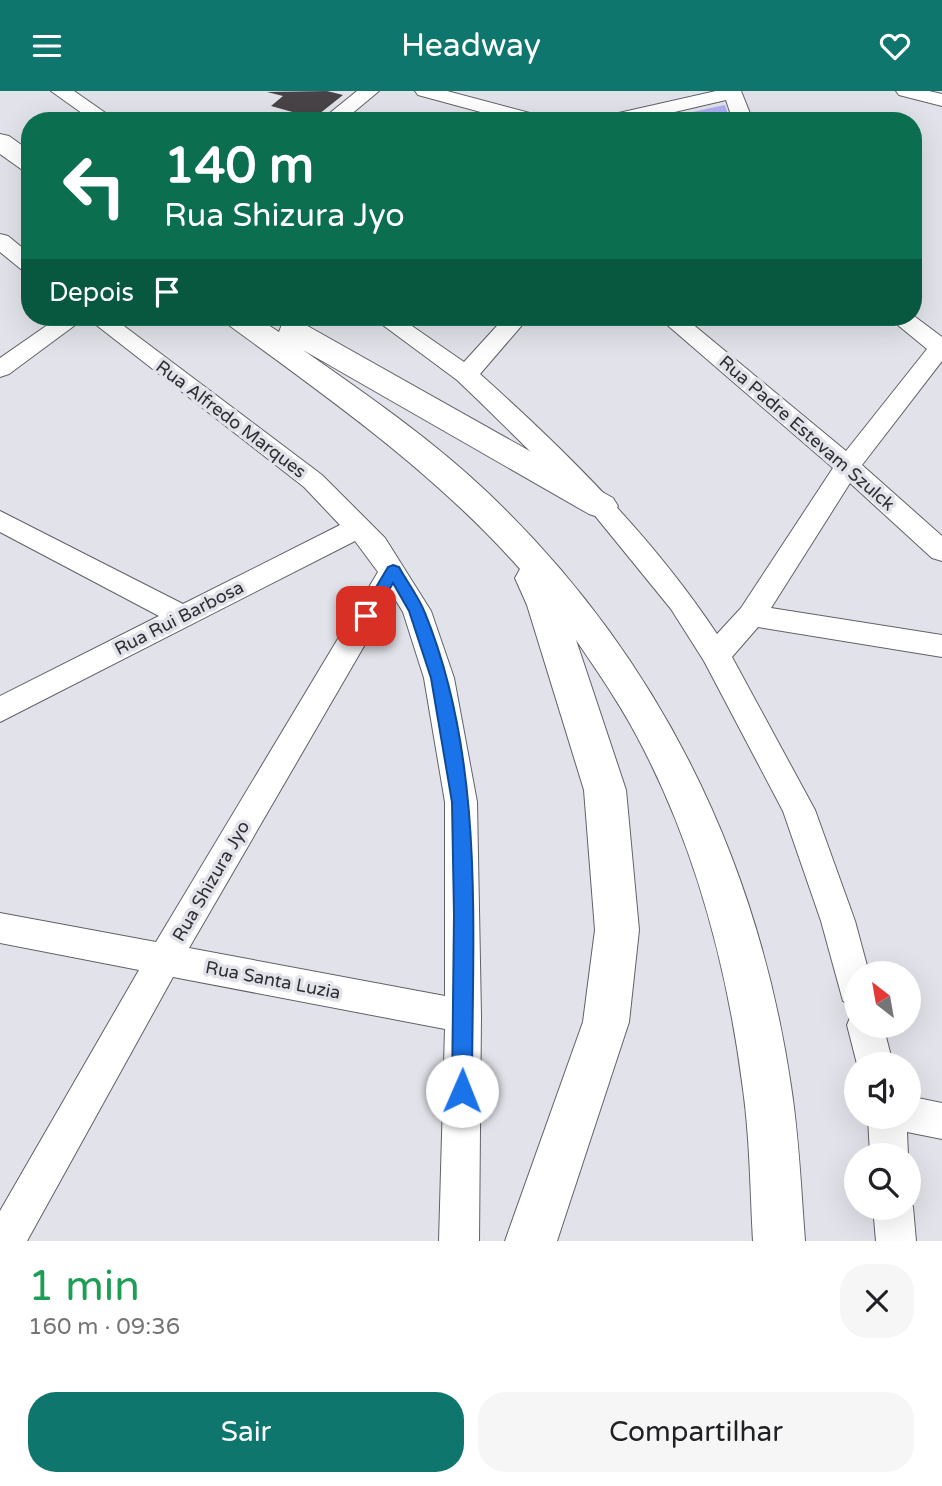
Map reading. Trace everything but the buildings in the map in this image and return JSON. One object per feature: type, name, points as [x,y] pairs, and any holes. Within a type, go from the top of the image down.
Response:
[{"type":"highway","points":[[0,142],[21,157]]},
{"type":"highway","points":[[249,326],[417,448],[516,542],[563,596],[608,656],[663,748],[697,821],[743,965],[764,1063],[779,1241]]},
{"type":"highway","points":[[283,326],[601,506]]},
{"type":"highway","points":[[516,542],[546,605],[605,790],[617,930],[606,1022],[531,1241]]},
{"type":"street","points":[[61,91],[93,112]]},
{"type":"street","points":[[342,112],[369,91]]},
{"type":"street","points":[[425,91],[504,112]]},
{"type":"street","points":[[906,91],[942,100]]},
{"type":"street","points":[[647,112],[734,92],[740,112]]},
{"type":"street","points":[[0,241],[21,258]]},
{"type":"street","points":[[0,369],[61,326]]},
{"type":"street","name":"Rua Alfredo Marques","points":[[109,326],[313,481],[359,527]]},
{"type":"street","points":[[397,326],[466,375],[601,506],[681,602],[716,655],[799,810],[838,921],[848,961]]},
{"type":"street","points":[[466,375],[508,326]]},
{"type":"street","name":"Rua Padre Estevam Szulck","points":[[681,326],[848,466],[942,551]]},
{"type":"street","points":[[716,655],[751,615],[848,466],[941,348],[912,326]]},
{"type":"street","points":[[0,520],[182,616]]},
{"type":"street","points":[[359,527],[393,571],[416,611],[439,678],[461,802],[463,1016],[459,1241]]},
{"type":"street","name":"Rua Rui Barbosa","points":[[0,709],[359,527]]},
{"type":"street","name":"Rua Shizura Jyo","points":[[5,1241],[164,960],[393,571]]},
{"type":"street","points":[[751,615],[942,646]]},
{"type":"street","name":"Rua Santa Luzia","points":[[0,928],[463,1016]]},
{"type":"street","points":[[921,1117],[942,1121]]},
{"type":"street","points":[[894,1220],[896,1241]]},
{"type":"shaded area","points":[[725,105],[727,112],[692,112]]},
{"type":"route","points":[[366,616],[393,571],[416,611],[439,678],[461,802],[462,1091]]}]
